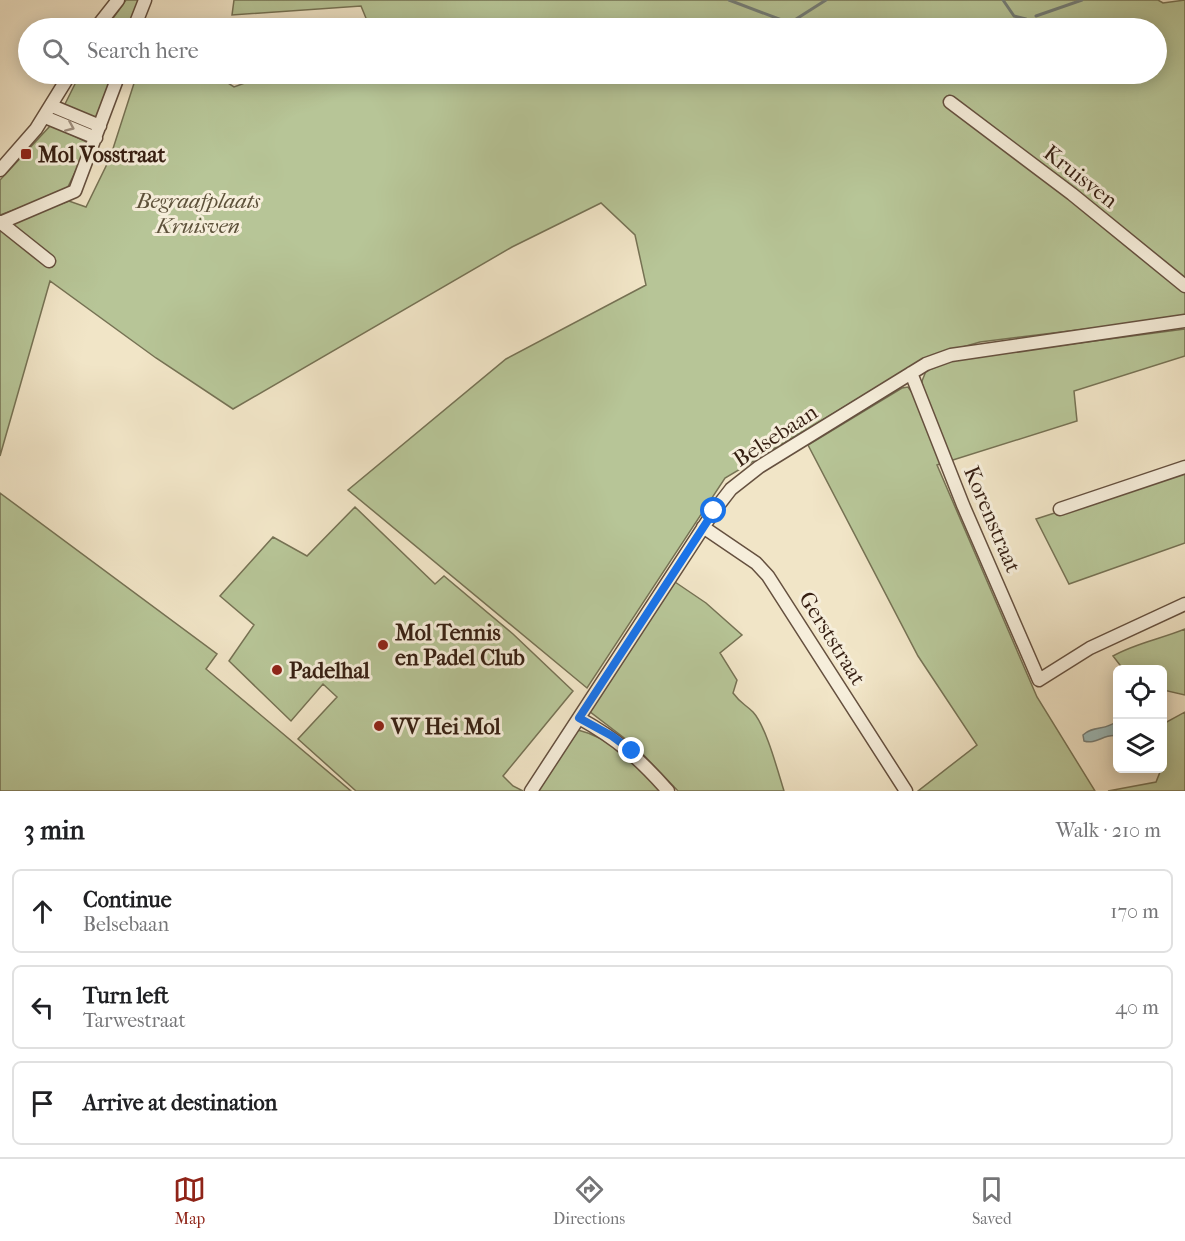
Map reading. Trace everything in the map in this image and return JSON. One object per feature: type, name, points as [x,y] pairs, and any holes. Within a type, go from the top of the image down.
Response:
[{"type":"street","points":[[104,18],[118,0]]},
{"type":"street","points":[[138,18],[145,0]]},
{"type":"street","points":[[0,170],[49,111],[64,84]]},
{"type":"street","points":[[49,261],[0,223],[75,191],[115,84]]},
{"type":"street","name":"Kruisven","points":[[950,102],[1072,194],[1185,286]]},
{"type":"street","points":[[49,111],[100,126]]},
{"type":"street","points":[[49,111],[96,138]]},
{"type":"street","name":"Belsebaan","points":[[531,791],[703,527],[731,489],[759,467],[926,364],[951,355],[979,349],[1185,321]]},
{"type":"street","name":"Korenstraat","points":[[911,374],[963,505],[1039,680],[1090,648],[1185,604]]},
{"type":"street","points":[[1060,509],[1185,467]]},
{"type":"street","name":"Gerststraat","points":[[703,527],[756,563],[768,576],[906,791]]},
{"type":"street","points":[[579,718],[612,736],[632,751],[668,791]]},
{"type":"green space","points":[[126,0],[142,0],[136,18],[113,18]]},
{"type":"green space","name":"Begraafplaats Kruisven","points":[[234,0],[1158,0],[1163,3],[1185,0],[1185,317],[980,342],[928,357],[725,478],[587,688],[348,490],[506,359],[646,285],[635,235],[601,203],[512,247],[233,409],[156,358],[50,281],[0,456],[0,226],[69,201],[86,207],[110,158],[134,84],[229,84],[234,87],[242,84],[1167,84],[1167,18],[366,18],[361,6],[232,15]]},
{"type":"green space","points":[[75,84],[111,84],[98,119],[64,106]]},
{"type":"green space","points":[[51,125],[89,143],[66,191],[0,215],[0,180]]},
{"type":"green space","points":[[1185,329],[1185,356],[1074,391],[1077,421],[937,465],[1037,697],[1095,791],[918,791],[977,745],[918,656],[808,445],[902,388],[908,387],[913,394],[923,390],[922,381],[926,371],[956,359]]},
{"type":"green space","points":[[1185,471],[1185,543],[1069,584],[1036,519]]},
{"type":"green space","points":[[0,493],[217,654],[206,669],[351,791],[0,791]]},
{"type":"green space","name":"Mol Tennis en Padel Club","points":[[355,507],[435,584],[444,576],[513,634],[573,691],[503,776],[513,786],[523,791],[356,791],[298,739],[337,697],[323,684],[291,721],[229,661],[254,625],[220,596],[273,537],[307,556]]},
{"type":"green space","points":[[675,582],[706,603],[742,635],[720,653],[737,680],[733,693],[758,719],[784,791],[678,791],[636,747],[589,711]]},
{"type":"green space","points":[[1185,629],[1185,695],[1167,691],[1167,665],[1120,665],[1113,656]]},
{"type":"green space","points":[[1185,712],[1185,791],[1108,791],[1156,782],[1160,773],[1167,773],[1167,722]]},
{"type":"green space","points":[[578,730],[613,746],[662,791],[538,791]]},
{"type":"water","points":[[1113,724],[1113,736],[1084,741],[1083,735],[1087,732]]},
{"type":"waterway","points":[[729,0],[776,18]]},
{"type":"waterway","points":[[798,18],[826,0]]},
{"type":"waterway","points":[[1003,0],[1014,16],[1022,18]]},
{"type":"waterway","points":[[1036,16],[1082,0]]},
{"type":"place","name":"Mol Vosstraat","points":[[26,154]]},
{"type":"place","name":"Mol Tennis en Padel Club","points":[[383,645]]},
{"type":"place","name":"Padelhal","points":[[277,670]]},
{"type":"place","name":"VV Hei Mol","points":[[379,726]]},
{"type":"route","points":[[632,751],[612,736],[579,718],[714,511]]}]
